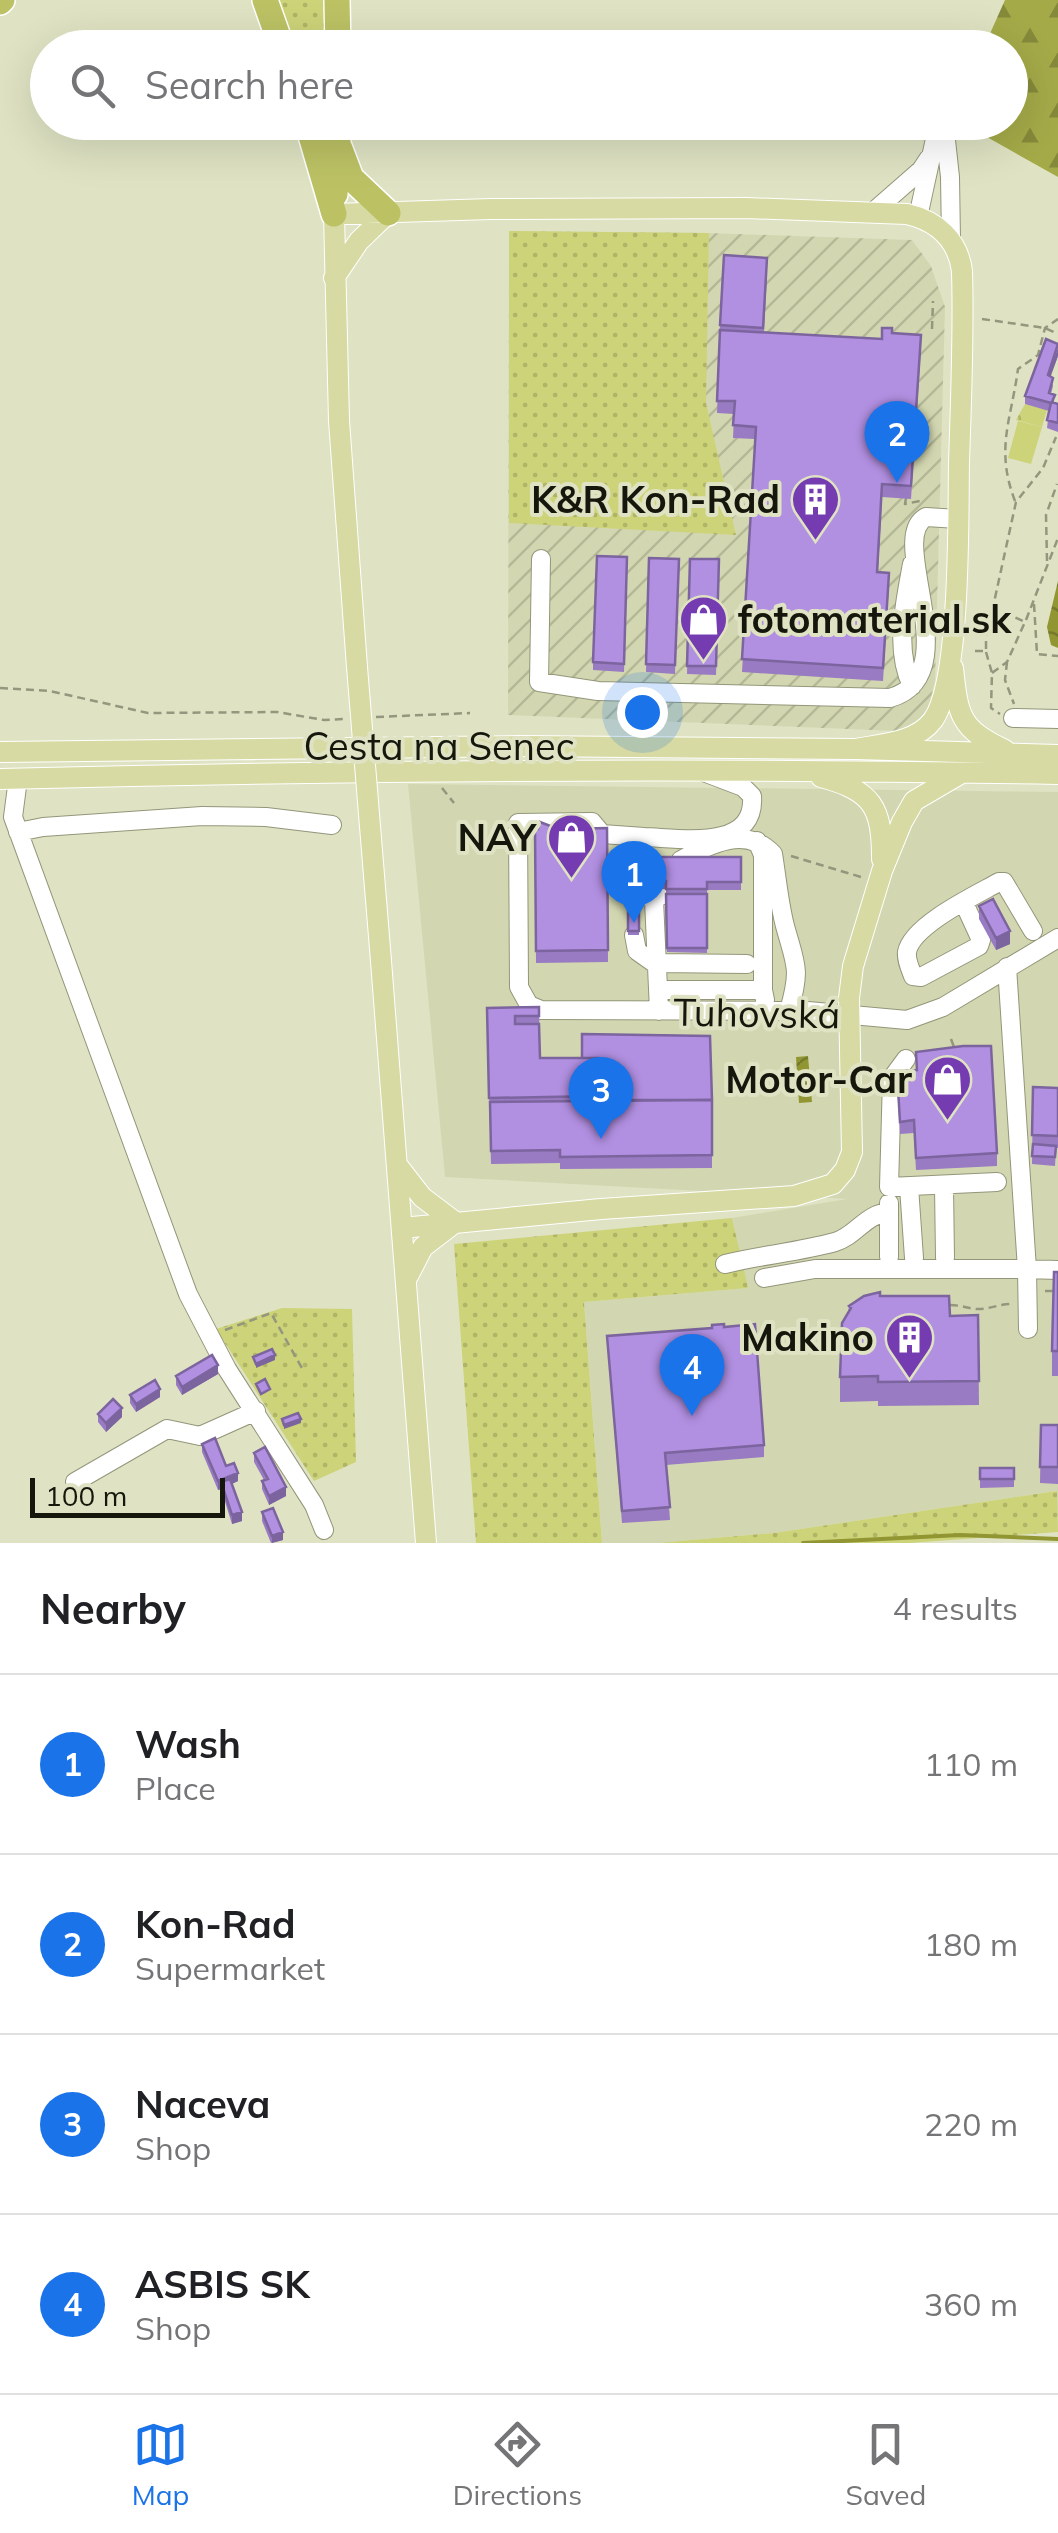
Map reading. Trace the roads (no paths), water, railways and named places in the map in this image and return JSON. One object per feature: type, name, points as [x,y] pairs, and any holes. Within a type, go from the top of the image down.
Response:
[{"type":"highway","points":[[265,0],[276,30]]},
{"type":"highway","points":[[337,0],[338,30]]},
{"type":"highway","points":[[312,140],[334,214]]},
{"type":"highway","points":[[334,214],[339,140]]},
{"type":"highway","points":[[340,140],[350,178],[388,213]]},
{"type":"main road","points":[[426,1543],[339,421],[334,214],[707,208],[874,212],[918,217],[939,228],[951,240],[961,263],[952,651],[956,689],[969,729],[1016,754]]},
{"type":"main road","points":[[334,278],[359,241],[388,213]]},
{"type":"main road","points":[[856,749],[918,734],[932,720],[940,707],[952,651]]},
{"type":"main road","name":"Cesta na Senec","points":[[0,752],[339,746],[856,749],[1058,755]]},
{"type":"main road","name":"Cesta na Senec","points":[[9,779],[290,772],[696,770],[1058,774]]},
{"type":"main road","points":[[402,1228],[602,1209],[779,1199],[832,1184],[845,1170],[854,1141],[852,966],[882,824],[867,797],[840,782],[797,770]]},
{"type":"main road","points":[[872,874],[914,801],[962,772]]},
{"type":"main road","points":[[397,1165],[422,1197],[455,1222]]},
{"type":"main road","points":[[406,1281],[424,1247],[455,1222]]},
{"type":"street","points":[[918,217],[936,140]]},
{"type":"street","points":[[944,140],[950,176],[951,240]]},
{"type":"street","points":[[874,212],[921,170],[932,154]]},
{"type":"street","points":[[918,217],[937,200],[950,176]]},
{"type":"street","points":[[541,560],[539,682],[598,691],[890,698],[912,686],[919,674],[926,632],[923,593],[913,558],[913,532],[919,520],[958,519]]},
{"type":"street","points":[[1013,718],[1058,719]]},
{"type":"street","points":[[654,900],[679,884],[681,860],[746,824],[753,808],[752,796],[743,786],[696,770]]},
{"type":"street","points":[[9,779],[10,822],[188,1294],[227,1370],[314,1505],[324,1530]]},
{"type":"street","points":[[10,822],[43,827],[202,816],[266,817],[332,825]]},
{"type":"street","name":"Tuhovská","points":[[644,837],[602,834],[592,822],[518,823],[519,987],[529,1005],[541,1010],[789,1011],[917,1018],[943,1007],[1058,938]]},
{"type":"street","points":[[634,911],[624,867],[626,854],[644,837],[757,840],[773,854],[785,925],[796,956],[796,985],[789,1011]]},
{"type":"street","points":[[757,840],[762,855],[763,990],[768,1011]]},
{"type":"street","points":[[964,903],[981,940],[979,946],[921,977],[913,976],[906,957],[911,943],[935,920],[964,903],[1004,882],[1032,931]]},
{"type":"street","points":[[632,890],[654,900]]},
{"type":"street","points":[[654,900],[659,1011]]},
{"type":"street","points":[[634,935],[637,951],[657,963],[747,964]]},
{"type":"street","points":[[965,955],[981,982]]},
{"type":"street","points":[[1007,967],[1028,1329]]},
{"type":"street","points":[[658,990],[763,990]]},
{"type":"street","points":[[889,1257],[892,1078],[906,1058]]},
{"type":"street","points":[[889,1188],[998,1182]]},
{"type":"street","points":[[944,1186],[945,1258]]},
{"type":"street","points":[[909,1187],[914,1258]]},
{"type":"street","points":[[725,1264],[840,1241],[864,1220],[889,1212]]},
{"type":"street","points":[[764,1278],[815,1270],[1058,1270]]},
{"type":"street","points":[[76,1482],[167,1428],[200,1436],[256,1411]]},
{"type":"water","points":[[1058,581],[1058,648],[1051,645],[1047,627]]},
{"type":"water","points":[[808,1056],[812,1102],[799,1103],[796,1057]]},
{"type":"waterway","points":[[803,1543],[960,1535],[1058,1539]]},
{"type":"place","name":"Kon-Rad","points":[[897,483]]},
{"type":"place","name":"K&R Kon-Rad","points":[[815,542]]},
{"type":"place","name":"fotomaterial.sk","points":[[703,662]]},
{"type":"place","name":"NAY","points":[[571,880]]},
{"type":"place","name":"Wash","points":[[634,923]]},
{"type":"place","name":"Motor-Car","points":[[947,1122]]},
{"type":"place","name":"Naceva","points":[[601,1139]]},
{"type":"place","name":"Makino","points":[[909,1380]]},
{"type":"place","name":"ASBIS SK","points":[[692,1416]]}]
